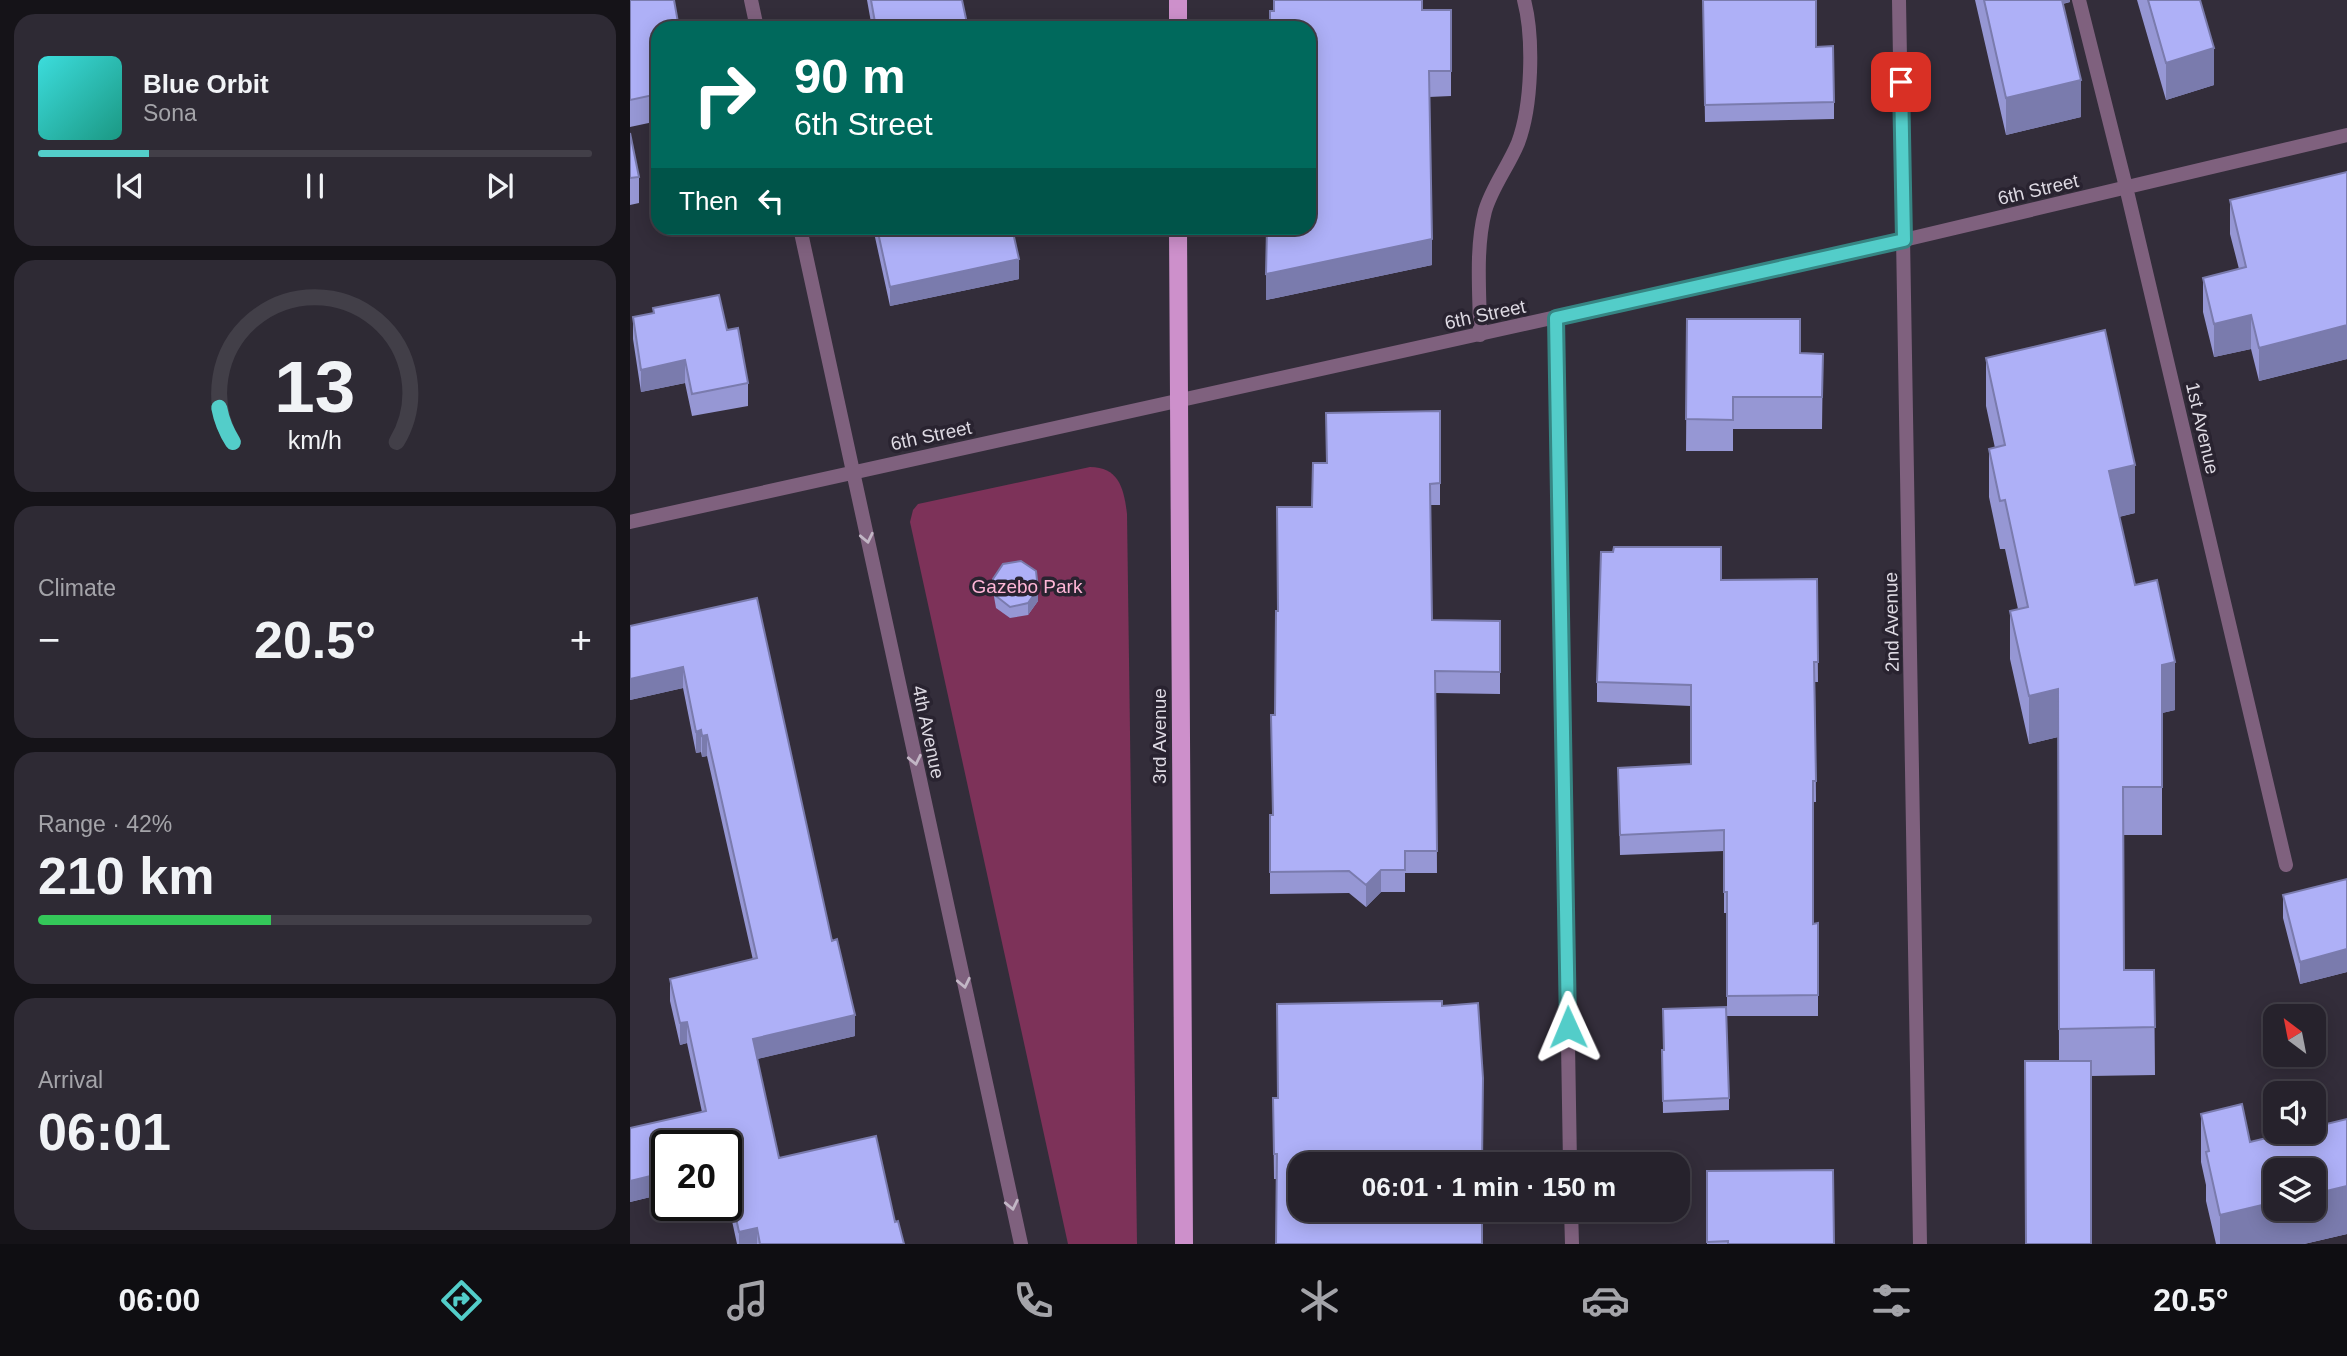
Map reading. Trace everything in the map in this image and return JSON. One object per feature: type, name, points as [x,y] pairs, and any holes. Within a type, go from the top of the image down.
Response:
[{"type":"main road","points":[[1178,0],[1178,21]]},
{"type":"main road","name":"3rd Avenue","points":[[1178,235],[1184,1244]]},
{"type":"street","points":[[751,0],[756,21]]},
{"type":"street","points":[[1480,335],[1481,232],[1492,193],[1517,145],[1528,106],[1529,38],[1524,0]]},
{"type":"street","name":"2nd Avenue","points":[[1899,0],[1920,1244]]},
{"type":"street","name":"1st Avenue","points":[[2079,0],[2126,187],[2286,865]]},
{"type":"street","name":"6th Street","points":[[630,522],[1904,240],[2347,135]]},
{"type":"street","name":"4th Avenue","points":[[802,235],[1021,1244]]},
{"type":"street","points":[[1556,318],[1570,1152]]},
{"type":"street","points":[[1571,1222],[1572,1244]]},
{"type":"green space","name":"Gazebo Park","points":[[1090,467],[1100,468],[1114,475],[1122,488],[1127,514],[1137,1244],[1068,1244],[910,522],[913,510],[918,504]]},
{"type":"building","points":[[630,0],[674,0],[678,21],[651,21],[651,96],[630,100]]},
{"type":"building","points":[[871,0],[962,0],[966,21],[875,21]]},
{"type":"building","points":[[1274,0],[1422,0],[1422,10],[1451,10],[1451,71],[1429,71],[1432,239],[1266,274],[1267,235],[1316,235],[1316,21],[1270,21],[1270,11],[1274,11]]},
{"type":"building","points":[[1703,0],[1816,0],[1816,47],[1833,46],[1834,102],[1705,105]]},
{"type":"building","points":[[1984,0],[2062,0],[2081,80],[2006,98]]},
{"type":"building","points":[[2148,0],[2200,0],[2214,48],[2166,63]]},
{"type":"building","points":[[630,133],[639,177],[630,178]]},
{"type":"building","points":[[2347,172],[2347,325],[2259,348],[2251,315],[2214,324],[2203,278],[2246,267],[2230,200]]},
{"type":"building","points":[[879,235],[1014,235],[1019,259],[890,287]]},
{"type":"building","points":[[719,295],[727,330],[738,328],[748,383],[692,394],[685,360],[641,370],[633,317],[654,313],[653,308]]},
{"type":"building","points":[[1687,319],[1800,319],[1800,353],[1823,354],[1822,397],[1733,397],[1733,420],[1686,419]]},
{"type":"building","points":[[2105,330],[2135,465],[2109,471],[2135,585],[2157,580],[2175,662],[2162,665],[2162,787],[2123,787],[2124,970],[2154,970],[2155,1027],[2059,1029],[2058,689],[2029,696],[2010,611],[2028,607],[2005,500],[2000,501],[1989,449],[2005,445],[1986,358]]},
{"type":"building","points":[[1440,411],[1440,483],[1430,484],[1432,620],[1500,621],[1500,672],[1435,671],[1437,851],[1405,851],[1405,870],[1381,870],[1366,885],[1349,871],[1270,872],[1270,815],[1273,815],[1271,715],[1275,715],[1278,611],[1277,507],[1312,507],[1313,463],[1327,463],[1326,413]]},
{"type":"building","points":[[1614,547],[1721,547],[1721,580],[1817,579],[1813,924],[1818,923],[1818,995],[1727,996],[1724,830],[1620,835],[1618,768],[1691,764],[1691,685],[1597,682],[1601,552],[1613,552]]},
{"type":"building","points":[[1021,561],[1036,571],[1038,589],[1028,603],[1010,607],[996,596],[993,579],[1003,564]]},
{"type":"building","points":[[757,598],[832,941],[837,939],[855,1015],[753,1039],[779,1158],[876,1136],[895,1222],[898,1221],[904,1244],[760,1244],[757,1228],[739,1232],[737,1221],[742,1221],[742,1130],[651,1130],[651,1176],[630,1181],[630,1128],[706,1111],[687,1022],[680,1023],[670,979],[757,958],[707,735],[702,736],[701,730],[696,732],[683,667],[630,679],[630,626]]},
{"type":"building","points":[[2347,879],[2347,949],[2300,962],[2283,895]]},
{"type":"building","points":[[1442,1001],[1442,1006],[1478,1003],[1483,1078],[1482,1152],[1288,1152],[1288,1222],[1482,1222],[1482,1244],[1276,1244],[1277,1154],[1274,1154],[1273,1098],[1278,1098],[1277,1004]]},
{"type":"building","points":[[1726,1007],[1729,1098],[1663,1101],[1663,1009]]},
{"type":"building","points":[[2025,1061],[2091,1061],[2091,1244],[2026,1244]]},
{"type":"building","points":[[2242,1104],[2250,1142],[2263,1139],[2263,1144],[2326,1144],[2326,1124],[2347,1119],[2347,1186],[2326,1191],[2326,1158],[2263,1158],[2263,1205],[2220,1215],[2206,1152],[2209,1151],[2201,1114]]},
{"type":"building","points":[[1833,1170],[1834,1244],[1707,1242],[1707,1171]]},
{"type":"route","points":[[1568,1027],[1556,318],[1904,240],[1901,82]]}]
